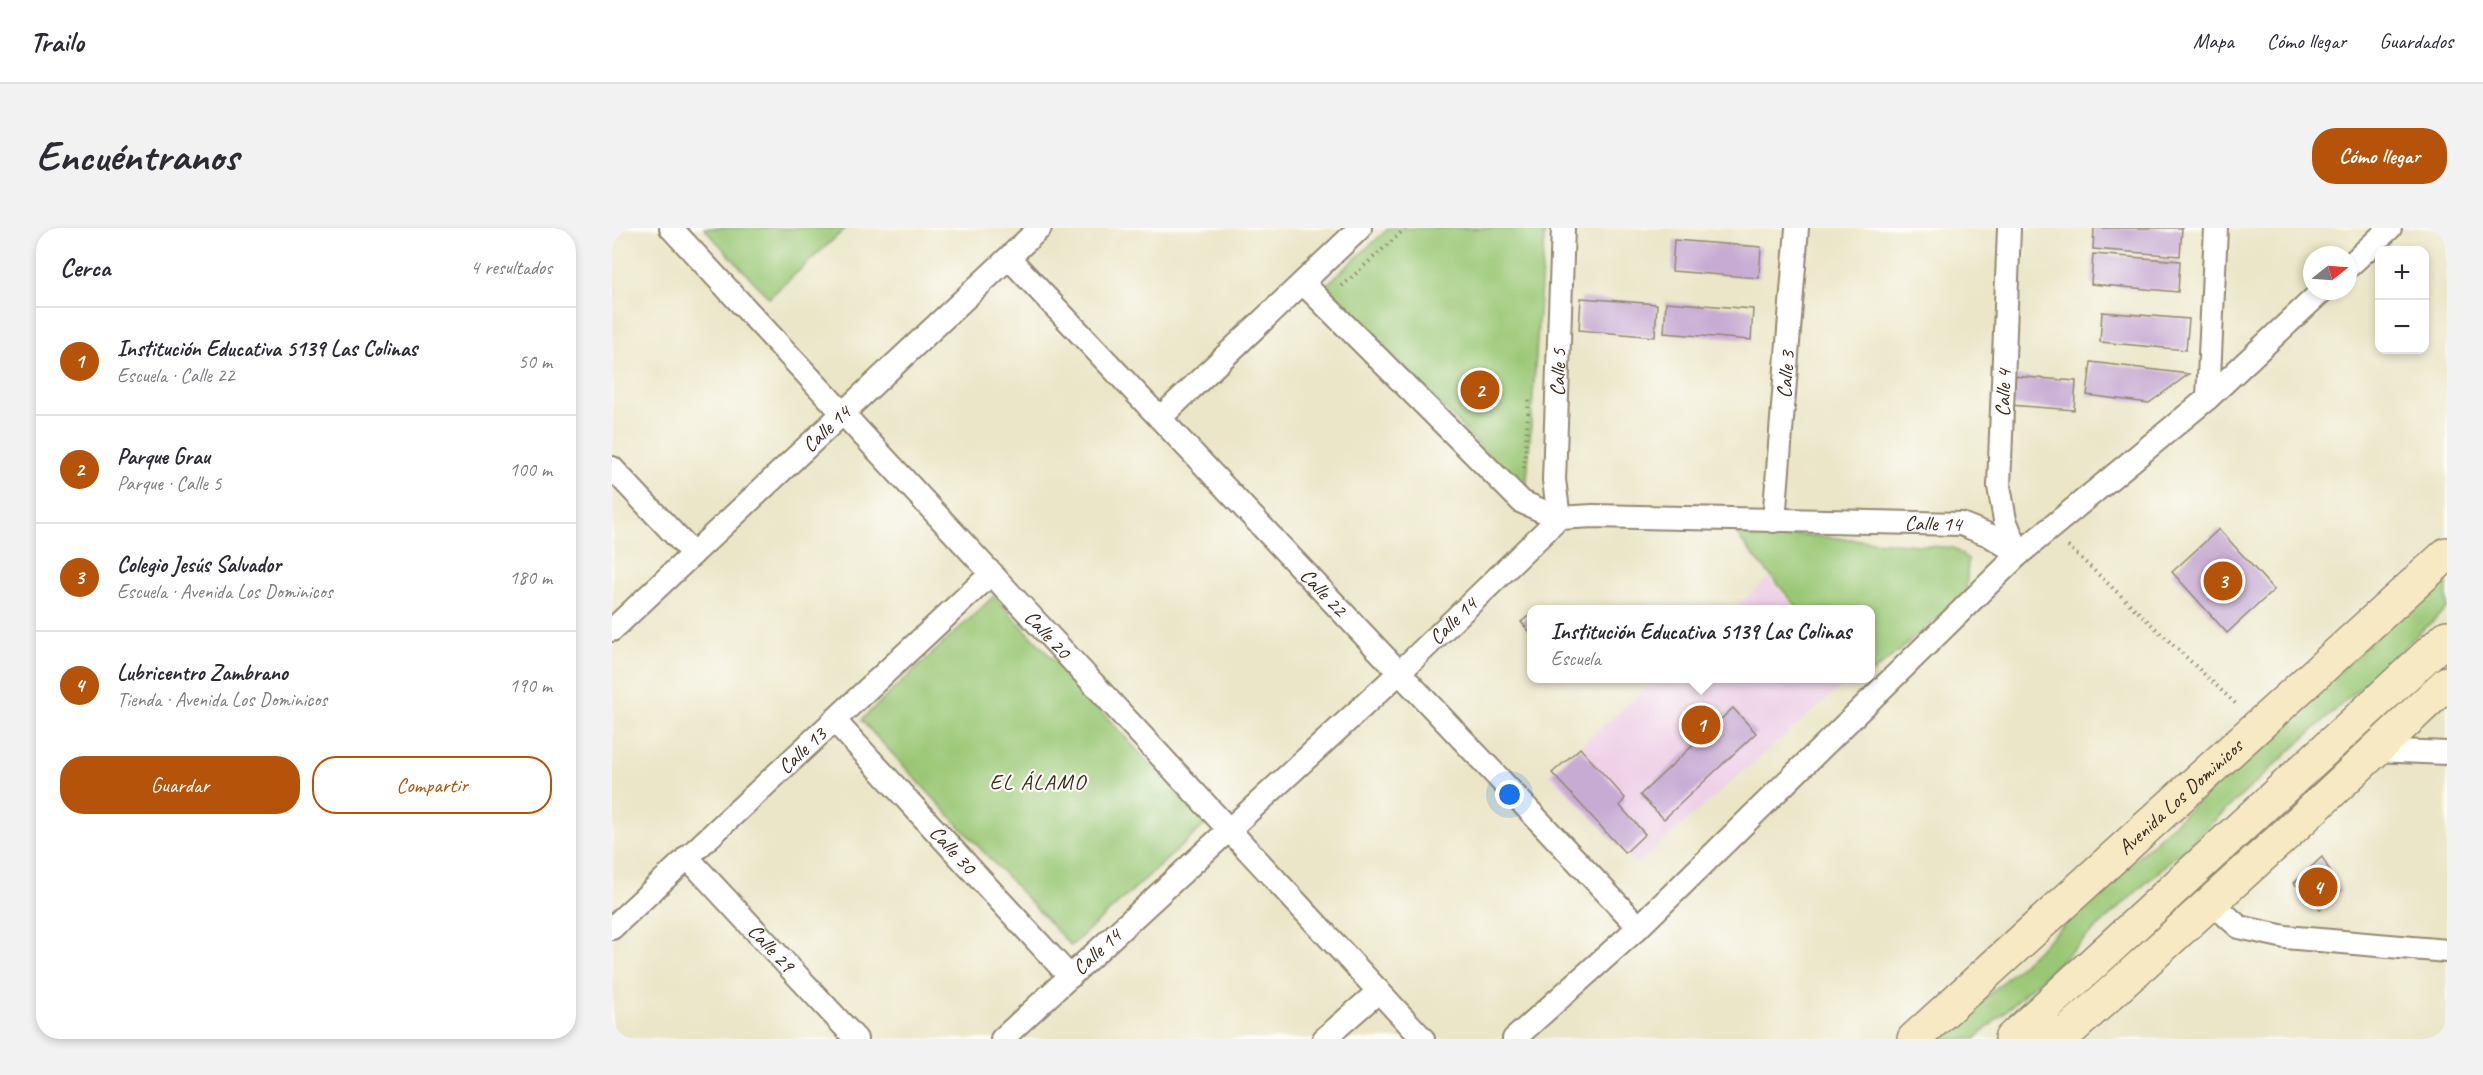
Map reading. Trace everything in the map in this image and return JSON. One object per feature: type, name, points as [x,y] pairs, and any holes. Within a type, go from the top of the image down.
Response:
[{"type":"main road","name":"Avenida Los Dominicos","points":[[1914,1039],[2447,554]]},
{"type":"main road","points":[[2011,1039],[2447,637]]},
{"type":"main road","points":[[2061,1037],[2211,902],[2447,683]]},
{"type":"street","name":"Calle 20","points":[[671,228],[1423,1039]]},
{"type":"street","name":"Calle 14","points":[[612,630],[1040,228]]},
{"type":"street","points":[[1160,418],[1360,228]]},
{"type":"street","name":"Calle 5","points":[[1559,518],[1554,480],[1563,228]]},
{"type":"street","name":"Calle 3","points":[[1774,521],[1797,228]]},
{"type":"street","name":"Calle 4","points":[[2009,228],[1999,486],[2005,520],[2019,554]]},
{"type":"street","points":[[2208,398],[2216,228]]},
{"type":"street","points":[[2357,259],[2390,228]]},
{"type":"street","name":"Calle 22","points":[[1008,258],[1639,927]]},
{"type":"street","points":[[1303,283],[1522,502],[1559,518]]},
{"type":"street","points":[[1514,1039],[1639,927],[2019,554],[2208,398],[2312,300]]},
{"type":"street","points":[[612,468],[693,554]]},
{"type":"street","name":"Calle 14","points":[[1002,1039],[1399,673],[1559,518],[1593,516],[1961,524],[1989,535],[2019,554]]},
{"type":"street","name":"Calle 13","points":[[612,928],[992,573]]},
{"type":"street","name":"Calle 30","points":[[834,720],[1070,977]]},
{"type":"street","points":[[2374,750],[2447,753]]},
{"type":"street","name":"Calle 29","points":[[687,857],[856,1039]]},
{"type":"street","points":[[2211,902],[2239,927],[2285,937],[2447,951]]},
{"type":"street","points":[[1324,1039],[1379,991]]},
{"type":"path","points":[[1349,296],[1341,287],[1406,228]]},
{"type":"path","points":[[1524,476],[1529,396]]},
{"type":"path","points":[[2050,529],[2256,726]]},
{"type":"shaded area","points":[[1768,578],[1792,605],[1738,605]]},
{"type":"shaded area","points":[[1651,683],[1845,683],[1637,864],[1549,774]]},
{"type":"green space","points":[[704,228],[846,228],[769,298]]},
{"type":"green space","points":[[1389,228],[1545,228],[1526,494],[1326,285]]},
{"type":"green space","points":[[1735,529],[1953,548],[1968,559],[1966,595],[1875,671],[1875,605],[1796,605],[1743,543]]},
{"type":"green space","points":[[2447,571],[2447,608],[1975,1039],[1941,1039]]},
{"type":"green space","points":[[994,596],[1206,824],[1071,946],[861,720]]},
{"type":"building","points":[[2094,228],[2182,228],[2180,256],[2093,249]]},
{"type":"building","points":[[1674,240],[1761,247],[1759,278],[1672,271]]},
{"type":"building","points":[[2093,254],[2180,261],[2178,292],[2091,284]]},
{"type":"building","points":[[1581,298],[1657,304],[1655,337],[1579,330]]},
{"type":"building","points":[[1666,302],[1753,309],[1751,340],[1664,333]]},
{"type":"building","points":[[2102,312],[2189,319],[2186,350],[2100,342]]},
{"type":"building","points":[[2091,362],[2189,374],[2149,403],[2087,395]]},
{"type":"building","points":[[2013,376],[2076,381],[2074,410],[2010,405]]},
{"type":"building","points":[[2219,529],[2274,590],[2227,633],[2172,572]]},
{"type":"building","points":[[1527,617],[1527,629],[1521,622]]},
{"type":"building","points":[[1733,708],[1756,733],[1664,819],[1640,795]]},
{"type":"building","points":[[1580,748],[1625,798],[1620,806],[1645,834],[1625,853],[1552,773]]},
{"type":"building","points":[[2322,857],[2341,891],[2320,910],[2294,883]]},
{"type":"place","name":"Parque Grau","points":[[1480,390]]},
{"type":"place","name":"Colegio Jesús Salvador","points":[[2223,581]]},
{"type":"place","name":"Institución Educativa 5139 Las Colinas","points":[[1701,725]]},
{"type":"place","name":"Lubricentro Zambrano","points":[[2318,887]]},
{"type":"district","name":"EL ÁLAMO","points":[[1038,781]]}]
